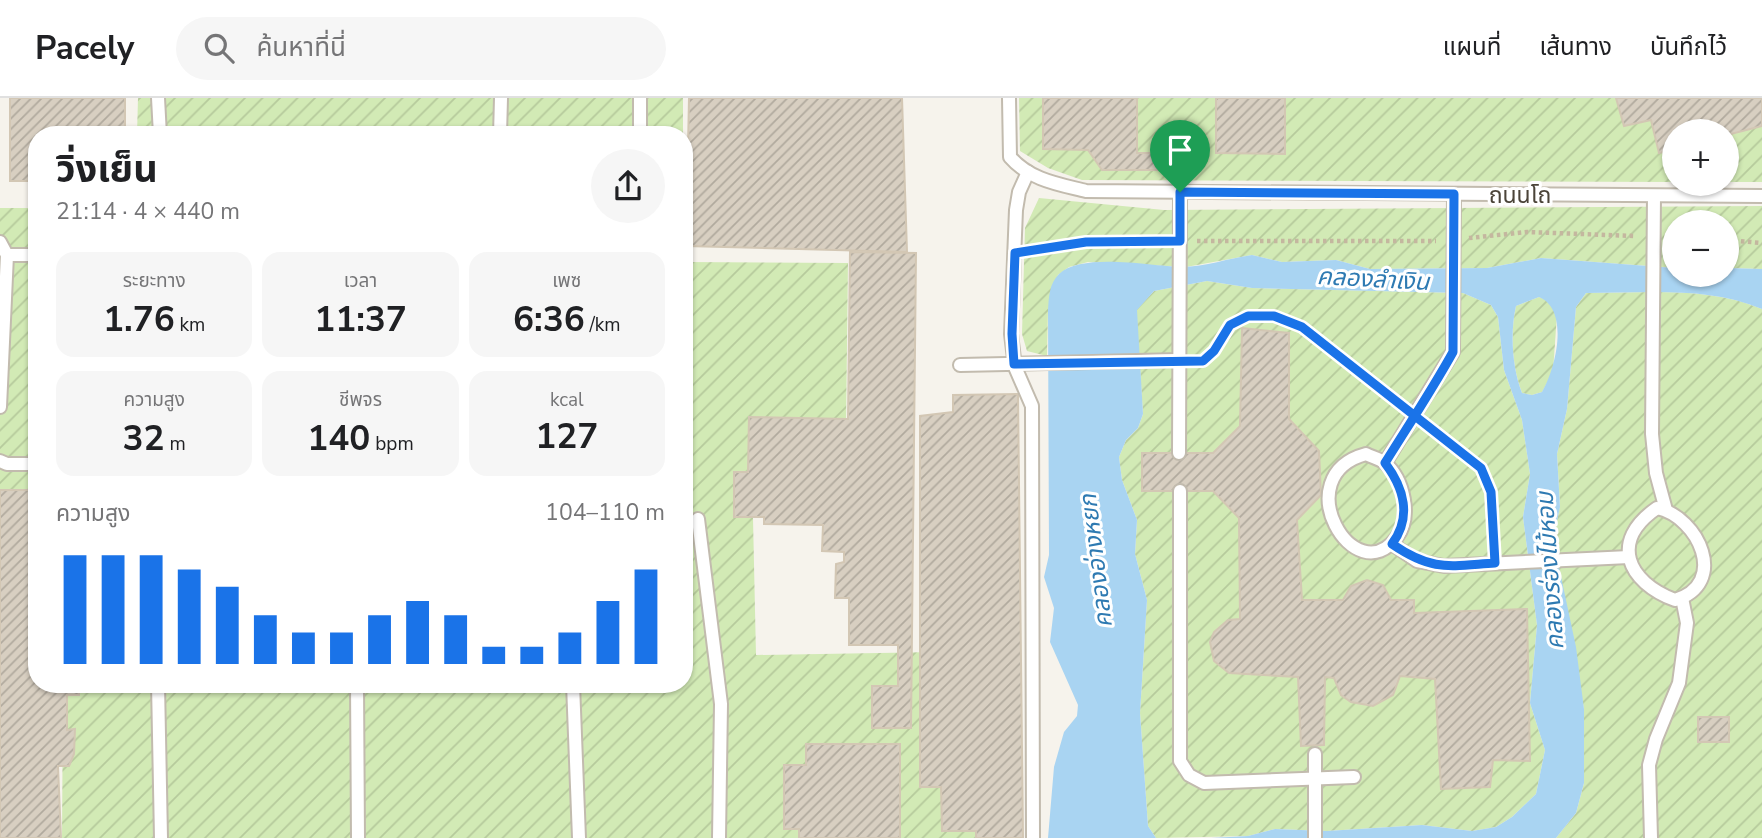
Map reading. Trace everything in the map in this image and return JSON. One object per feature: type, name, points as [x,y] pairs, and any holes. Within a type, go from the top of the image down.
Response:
[{"type":"lane","points":[[158,98],[160,126]]},
{"type":"lane","points":[[500,126],[501,98]]},
{"type":"lane","points":[[639,126],[640,98]]},
{"type":"lane","points":[[1009,98],[1010,158],[1028,172],[1019,192],[1016,210],[1012,334],[1014,364],[1032,406],[1033,838]]},
{"type":"lane","name":"ถนนโถ","points":[[1028,172],[1046,181],[1086,191],[1762,196]]},
{"type":"lane","points":[[1179,453],[1180,192]]},
{"type":"lane","points":[[1385,463],[1453,352],[1454,194]]},
{"type":"lane","points":[[1654,195],[1652,434],[1656,473],[1666,510]]},
{"type":"lane","points":[[0,242],[7,255],[0,407]]},
{"type":"lane","points":[[7,255],[28,255]]},
{"type":"lane","points":[[960,365],[1180,360]]},
{"type":"lane","points":[[1366,454],[1385,463],[1403,492],[1401,533],[1392,544],[1381,552],[1369,554],[1353,546],[1334,524],[1328,495],[1333,477],[1349,458],[1366,454]]},
{"type":"lane","points":[[0,461],[7,464],[28,464]]},
{"type":"lane","points":[[1180,491],[1180,761],[1189,775],[1204,783],[1353,777]]},
{"type":"lane","points":[[1657,508],[1666,510],[1691,529],[1702,552],[1704,572],[1698,587],[1690,595],[1675,600],[1646,587],[1634,573],[1629,557],[1632,534],[1644,517],[1657,508]]},
{"type":"lane","points":[[698,519],[721,704],[719,838]]},
{"type":"lane","points":[[1392,544],[1417,561],[1444,566],[1629,557]]},
{"type":"lane","points":[[1651,838],[1649,765],[1656,739],[1679,683],[1687,623],[1682,598]]},
{"type":"lane","points":[[158,693],[161,838]]},
{"type":"lane","points":[[357,693],[358,838]]},
{"type":"lane","points":[[573,693],[579,838]]},
{"type":"lane","points":[[1314,838],[1315,754]]},
{"type":"path","points":[[1015,253],[1086,242],[1180,247],[1454,239],[1527,232],[1654,237]]},
{"type":"path","points":[[1739,241],[1762,243]]},
{"type":"path","points":[[1180,360],[1203,361],[1214,351],[1230,325],[1248,316],[1274,316],[1302,327],[1481,468],[1491,492],[1502,563]]},
{"type":"green space","points":[[138,98],[683,98],[683,126],[137,126]]},
{"type":"green space","points":[[1019,98],[1762,98],[1762,182],[1739,182],[1739,119],[1662,119],[1662,182],[1082,180],[1048,168],[1020,151]]},
{"type":"green space","points":[[1039,198],[1164,210],[1762,206],[1762,269],[1739,268],[1739,210],[1662,210],[1662,267],[1541,258],[1487,268],[1370,269],[1336,260],[1282,262],[1252,255],[1186,267],[1088,262],[1069,267],[1058,275],[1048,310],[1047,356],[1027,351],[1022,334],[1025,228]]},
{"type":"green space","points":[[0,208],[28,208],[28,490],[0,490]]},
{"type":"green space","points":[[693,262],[848,263],[846,427],[751,427],[756,655],[937,652],[994,838],[62,838],[63,693],[693,693]]},
{"type":"green space","points":[[1207,281],[1252,288],[1463,293],[1491,305],[1498,317],[1504,370],[1522,420],[1530,474],[1523,517],[1537,625],[1530,703],[1545,750],[1536,794],[1512,817],[1496,827],[1472,831],[1422,825],[1327,831],[1275,829],[1248,836],[1156,838],[1148,826],[1140,713],[1147,600],[1135,554],[1137,520],[1122,480],[1119,457],[1126,440],[1138,428],[1143,414],[1136,310],[1154,291]]},
{"type":"green space","points":[[1586,293],[1698,294],[1762,309],[1762,838],[1556,838],[1576,813],[1584,783],[1584,709],[1553,539],[1560,506],[1557,454],[1567,409],[1576,307]]},
{"type":"green space","points":[[1539,297],[1551,302],[1557,314],[1553,372],[1542,392],[1532,395],[1522,393],[1519,383],[1514,361],[1513,327],[1516,306]]},
{"type":"water","points":[[1252,255],[1282,262],[1336,260],[1370,269],[1487,268],[1541,258],[1662,267],[1662,287],[1739,287],[1739,268],[1762,269],[1762,309],[1720,297],[1676,292],[1586,293],[1576,307],[1567,409],[1557,454],[1560,507],[1553,539],[1576,647],[1584,709],[1584,783],[1576,813],[1556,838],[1211,838],[1248,836],[1275,829],[1327,831],[1422,825],[1472,831],[1496,827],[1512,817],[1536,794],[1545,750],[1530,703],[1537,625],[1523,517],[1530,474],[1522,420],[1504,370],[1498,317],[1491,305],[1463,293],[1252,288],[1207,281],[1154,291],[1137,310],[1143,414],[1138,428],[1126,440],[1119,457],[1122,480],[1137,520],[1135,554],[1147,600],[1140,713],[1148,826],[1156,838],[1048,838],[1054,767],[1064,732],[1077,716],[1078,705],[1050,642],[1054,608],[1044,577],[1049,555],[1048,310],[1051,286],[1059,274],[1084,263],[1199,266]],"holes":[[[1539,297],[1549,304],[1555,314],[1557,340],[1547,382],[1542,392],[1532,395],[1522,393],[1513,350],[1516,306]]]},
{"type":"building","points":[[10,98],[125,98],[125,126],[28,126],[28,181],[10,181]]},
{"type":"building","points":[[689,98],[902,98],[907,252],[693,246],[693,126],[688,126]]},
{"type":"building","points":[[1043,98],[1137,98],[1137,153],[1192,153],[1192,170],[1102,170],[1088,150],[1043,149]]},
{"type":"building","points":[[1216,98],[1285,98],[1285,154],[1216,153]]},
{"type":"building","points":[[1616,98],[1762,98],[1762,126],[1739,132],[1739,119],[1662,119],[1662,152],[1659,153],[1651,120],[1624,126]]},
{"type":"building","points":[[850,252],[916,253],[911,728],[872,728],[872,686],[898,686],[898,645],[849,645],[849,598],[835,598],[836,564],[844,562],[844,552],[822,551],[823,525],[764,524],[764,517],[734,517],[734,472],[748,472],[749,417],[848,419]]},
{"type":"building","points":[[1242,328],[1289,333],[1289,419],[1319,451],[1321,495],[1297,520],[1302,600],[1343,600],[1351,586],[1367,580],[1383,585],[1391,600],[1414,600],[1414,613],[1527,609],[1530,761],[1493,760],[1490,787],[1441,789],[1435,679],[1400,676],[1393,695],[1373,706],[1351,702],[1341,695],[1334,678],[1325,677],[1324,745],[1301,746],[1298,677],[1229,673],[1214,661],[1210,642],[1214,632],[1228,620],[1240,619],[1239,518],[1213,491],[1142,491],[1142,453],[1213,453],[1240,426]]},
{"type":"building","points":[[1018,394],[1023,838],[976,838],[976,831],[942,831],[941,787],[920,787],[920,416],[953,412],[953,395]]},
{"type":"building","points":[[0,490],[28,490],[28,693],[79,695],[67,695],[67,730],[75,729],[74,754],[69,766],[58,766],[61,838],[0,838]]},
{"type":"building","points":[[1698,717],[1729,717],[1729,742],[1698,742]]},
{"type":"building","points":[[806,744],[900,744],[900,838],[799,838],[799,829],[784,829],[784,765],[806,765]]},
{"type":"route","points":[[1180,192],[1180,241],[1086,242],[1015,253],[1012,334],[1014,364],[1203,361],[1214,351],[1230,325],[1248,316],[1274,316],[1302,327],[1415,414],[1444,436],[1481,468],[1491,492],[1495,563],[1444,566],[1417,561],[1392,544],[1401,533],[1403,492],[1385,463],[1415,414],[1441,375],[1453,352],[1454,194],[1180,192]]},
{"type":"water label","name":"คลองลำเงิน","points":[[1373,279]]},
{"type":"water label","name":"คลองอ่างหยก","points":[[1096,561]]},
{"type":"water label","name":"คลองร่องไม้หอม","points":[[1550,571]]}]
